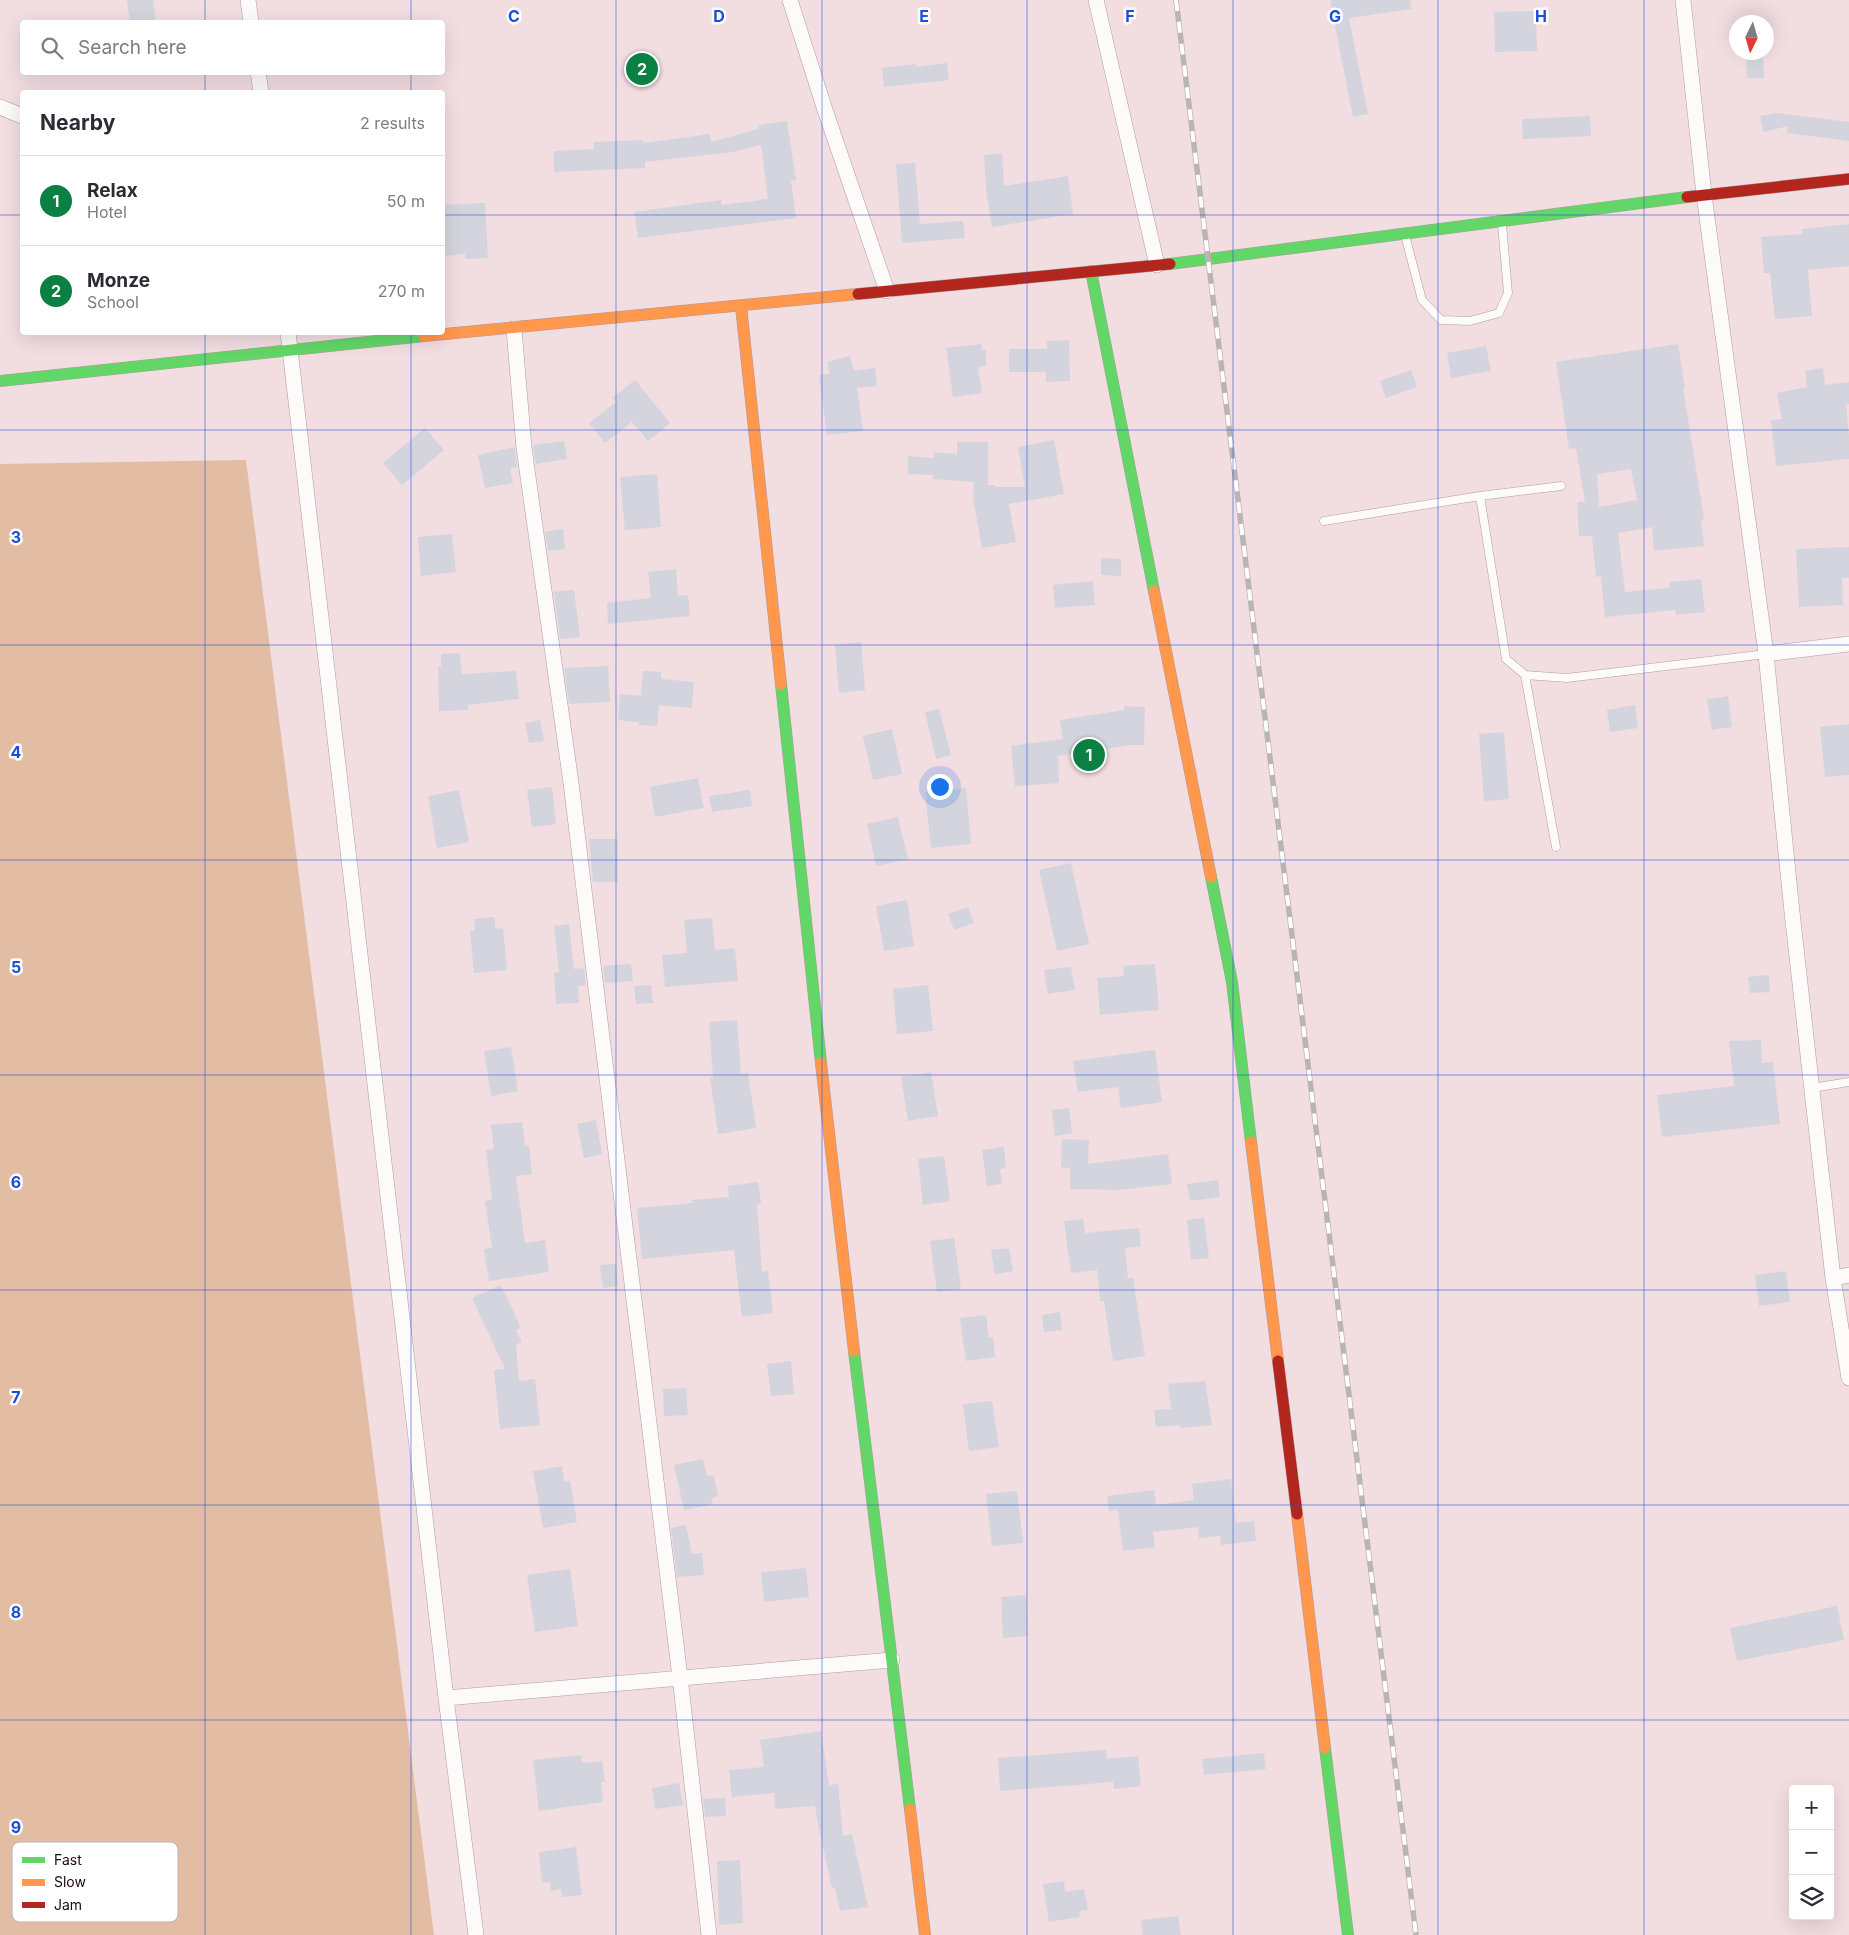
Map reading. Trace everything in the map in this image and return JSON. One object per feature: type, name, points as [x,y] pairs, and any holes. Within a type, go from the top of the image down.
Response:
[{"type":"street","points":[[248,0],[251,20]]},
{"type":"street","points":[[790,0],[887,292]]},
{"type":"street","points":[[1096,0],[1157,265]]},
{"type":"street","points":[[1683,0],[1704,195],[1766,654],[1833,1278],[1849,1378]]},
{"type":"street","points":[[258,75],[261,90]]},
{"type":"street","points":[[0,108],[20,115]]},
{"type":"street","points":[[445,334],[1157,265],[1704,195],[1849,179]]},
{"type":"street","points":[[1091,271],[1232,982],[1348,1935]]},
{"type":"street","points":[[741,306],[831,1158],[925,1935]]},
{"type":"street","points":[[514,328],[524,448],[572,793],[680,1677],[709,1935]]},
{"type":"street","points":[[288,335],[446,1698],[476,1935]]},
{"type":"street","points":[[0,381],[290,349],[439,335]]},
{"type":"street","points":[[1766,654],[1849,644]]},
{"type":"street","points":[[1833,1278],[1849,1275]]},
{"type":"street","points":[[446,1698],[892,1660]]},
{"type":"lane","points":[[1404,234],[1422,300],[1441,320],[1470,321],[1499,313],[1508,293],[1502,222]]},
{"type":"lane","points":[[1324,520],[1480,496],[1562,486]]},
{"type":"lane","points":[[1480,496],[1506,659],[1525,675],[1568,678],[1766,654]]},
{"type":"lane","points":[[1525,675],[1556,847]]},
{"type":"lane","points":[[1812,1088],[1849,1082]]},
{"type":"shaded area","points":[[246,460],[434,1935],[0,1935],[0,464]]},
{"type":"building","points":[[127,0],[153,0],[156,20],[130,20]]},
{"type":"building","points":[[1330,0],[1410,0],[1411,9],[1349,18],[1368,114],[1353,117]]},
{"type":"building","points":[[1536,11],[1537,51],[1495,52],[1494,12]]},
{"type":"building","points":[[1746,60],[1763,60],[1764,78],[1747,78]]},
{"type":"building","points":[[947,63],[949,80],[884,87],[882,68],[916,64],[917,67]]},
{"type":"building","points":[[1776,113],[1849,122],[1849,141],[1787,133],[1788,126],[1764,132],[1760,116]]},
{"type":"building","points":[[1590,116],[1591,136],[1523,139],[1522,119]]},
{"type":"building","points":[[787,121],[796,180],[791,181],[796,218],[638,238],[634,212],[721,200],[722,205],[768,199],[761,145],[732,152],[645,162],[645,168],[554,172],[554,151],[594,149],[594,142],[643,140],[644,143],[710,134],[711,142],[758,129],[758,125]]},
{"type":"building","points":[[1002,153],[1004,186],[1068,176],[1073,214],[992,227],[986,189],[984,155]]},
{"type":"building","points":[[915,163],[920,224],[963,221],[965,238],[902,243],[896,164]]},
{"type":"building","points":[[485,203],[488,258],[465,259],[465,254],[445,256],[445,205]]},
{"type":"building","points":[[1849,224],[1849,266],[1808,270],[1812,316],[1775,319],[1770,273],[1764,273],[1761,237],[1802,234],[1802,229]]},
{"type":"building","points":[[1069,340],[1070,381],[1046,382],[1046,372],[1009,372],[1009,349],[1047,349],[1047,341]]},
{"type":"building","points":[[981,344],[982,350],[986,350],[986,366],[978,367],[982,393],[953,397],[946,348]]},
{"type":"building","points":[[1678,344],[1685,388],[1683,388],[1704,519],[1701,520],[1704,546],[1654,551],[1652,527],[1618,533],[1625,592],[1670,588],[1669,582],[1701,579],[1705,612],[1676,615],[1675,610],[1605,617],[1601,576],[1596,577],[1592,536],[1579,536],[1577,502],[1585,502],[1576,448],[1569,449],[1556,362]],"holes":[[[1631,469],[1637,500],[1599,507],[1597,474]]]},
{"type":"building","points":[[1486,346],[1491,371],[1451,378],[1447,353]]},
{"type":"building","points":[[850,356],[854,371],[875,368],[877,386],[857,388],[863,431],[827,435],[819,375],[830,374],[827,362]]},
{"type":"building","points":[[1823,368],[1825,385],[1849,382],[1849,404],[1846,404],[1849,459],[1776,466],[1771,420],[1782,419],[1777,393],[1807,387],[1805,371]]},
{"type":"building","points":[[1411,370],[1417,387],[1386,398],[1380,381]]},
{"type":"building","points":[[635,380],[670,423],[648,441],[632,422],[605,443],[589,423],[616,402],[612,398]]},
{"type":"building","points":[[425,428],[444,450],[402,485],[383,463]]},
{"type":"building","points":[[1054,440],[1064,494],[1009,504],[1016,542],[982,548],[973,497],[974,482],[932,479],[933,475],[908,474],[908,456],[934,458],[934,452],[957,454],[957,442],[988,442],[988,485],[995,485],[995,487],[1025,487],[1018,447]]},
{"type":"building","points":[[564,441],[567,459],[536,464],[533,445]]},
{"type":"building","points":[[515,447],[517,467],[510,468],[513,483],[485,488],[478,455]]},
{"type":"building","points":[[657,474],[661,527],[625,530],[620,477]]},
{"type":"building","points":[[563,529],[565,549],[548,551],[545,532]]},
{"type":"building","points":[[452,534],[456,572],[421,576],[418,537]]},
{"type":"building","points":[[1849,547],[1849,578],[1842,578],[1843,605],[1799,607],[1796,549]]},
{"type":"building","points":[[1101,558],[1121,559],[1121,576],[1101,575]]},
{"type":"building","points":[[676,569],[678,596],[688,595],[690,616],[608,624],[607,603],[651,598],[648,572]]},
{"type":"building","points":[[1093,581],[1095,605],[1055,608],[1053,585]]},
{"type":"building","points":[[574,590],[580,637],[560,639],[554,592]]},
{"type":"building","points":[[861,642],[865,690],[839,693],[835,645]]},
{"type":"building","points":[[460,653],[462,674],[516,671],[519,699],[468,705],[468,710],[439,711],[438,666],[441,666],[441,654]]},
{"type":"building","points":[[608,666],[610,702],[569,704],[564,668]]},
{"type":"building","points":[[643,671],[661,672],[661,679],[694,682],[692,708],[659,705],[657,726],[639,725],[639,722],[618,720],[620,694],[641,696]]},
{"type":"building","points":[[1728,696],[1732,727],[1712,730],[1707,699]]},
{"type":"building","points":[[1635,705],[1638,728],[1610,732],[1607,710]]},
{"type":"building","points":[[1124,706],[1145,707],[1144,745],[1130,745],[1058,756],[1059,783],[1015,786],[1011,746],[1063,739],[1060,720],[1124,710]]},
{"type":"building","points":[[939,709],[951,755],[936,759],[925,712]]},
{"type":"building","points":[[540,720],[544,741],[529,743],[525,723]]},
{"type":"building","points":[[1849,724],[1849,775],[1825,777],[1820,727]]},
{"type":"building","points":[[892,729],[902,774],[873,780],[863,736]]},
{"type":"building","points":[[1504,732],[1509,799],[1484,801],[1479,734]]},
{"type":"building","points":[[698,778],[704,808],[655,817],[650,787]]},
{"type":"building","points":[[552,787],[556,824],[532,827],[527,790]]},
{"type":"building","points":[[966,788],[971,844],[931,848],[925,792]]},
{"type":"building","points":[[459,790],[469,842],[437,848],[428,796]]},
{"type":"building","points":[[750,790],[752,806],[712,812],[709,796]]},
{"type":"building","points":[[898,817],[908,859],[876,866],[867,824]]},
{"type":"building","points":[[589,839],[618,839],[618,882],[593,882]]},
{"type":"building","points":[[1071,863],[1089,944],[1057,951],[1039,870]]},
{"type":"building","points":[[907,900],[914,946],[884,951],[876,906]]},
{"type":"building","points":[[968,907],[974,923],[954,930],[948,914]]},
{"type":"building","points":[[495,917],[495,929],[503,928],[507,970],[474,973],[470,931],[475,931],[474,919]]},
{"type":"building","points":[[712,918],[715,950],[735,948],[738,981],[665,987],[662,955],[687,953],[684,920]]},
{"type":"building","points":[[569,924],[574,969],[584,968],[586,985],[578,986],[579,1003],[556,1004],[554,973],[559,972],[554,926]]},
{"type":"building","points":[[631,964],[633,981],[605,983],[603,966]]},
{"type":"building","points":[[1155,964],[1159,1010],[1100,1015],[1097,978],[1124,976],[1123,966]]},
{"type":"building","points":[[1071,967],[1075,990],[1048,994],[1044,970]]},
{"type":"building","points":[[1769,975],[1770,992],[1750,993],[1748,977]]},
{"type":"building","points":[[651,985],[653,1003],[636,1004],[634,986]]},
{"type":"building","points":[[928,985],[933,1031],[897,1034],[893,989]]},
{"type":"building","points":[[737,1020],[741,1074],[748,1073],[756,1128],[718,1134],[710,1078],[713,1077],[709,1022]]},
{"type":"building","points":[[1761,1040],[1762,1063],[1773,1062],[1780,1124],[1662,1137],[1657,1095],[1734,1086],[1729,1041]]},
{"type":"building","points":[[511,1047],[518,1091],[491,1096],[484,1051]]},
{"type":"building","points":[[1155,1050],[1162,1102],[1121,1108],[1118,1087],[1078,1092],[1073,1061]]},
{"type":"building","points":[[931,1072],[938,1116],[908,1121],[901,1077]]},
{"type":"building","points":[[1069,1108],[1072,1133],[1055,1136],[1052,1110]]},
{"type":"building","points":[[596,1120],[602,1154],[584,1158],[577,1124]]},
{"type":"building","points":[[522,1122],[525,1146],[529,1146],[532,1174],[516,1176],[525,1243],[545,1240],[549,1272],[489,1281],[484,1249],[492,1248],[485,1201],[492,1200],[486,1150],[494,1149],[491,1125]]},
{"type":"building","points":[[1062,1139],[1089,1140],[1088,1164],[1168,1154],[1172,1184],[1119,1190],[1070,1189],[1070,1168],[1061,1167]]},
{"type":"building","points":[[1004,1147],[1006,1168],[1000,1169],[1002,1184],[987,1186],[982,1150]]},
{"type":"building","points":[[944,1156],[950,1201],[923,1205],[918,1159]]},
{"type":"building","points":[[1218,1180],[1220,1197],[1190,1201],[1187,1184]]},
{"type":"building","points":[[758,1182],[761,1203],[757,1204],[762,1272],[768,1271],[773,1313],[742,1317],[734,1250],[642,1259],[637,1208],[693,1203],[692,1200],[729,1197],[728,1186]]},
{"type":"building","points":[[1204,1218],[1209,1258],[1191,1260],[1187,1220]]},
{"type":"building","points":[[1083,1219],[1085,1233],[1139,1228],[1141,1246],[1125,1248],[1128,1278],[1133,1278],[1145,1356],[1113,1361],[1104,1301],[1100,1301],[1097,1270],[1071,1273],[1064,1221]]},
{"type":"building","points":[[954,1238],[961,1289],[937,1292],[930,1241]]},
{"type":"building","points":[[1009,1248],[1013,1271],[995,1274],[991,1250]]},
{"type":"building","points":[[616,1264],[618,1286],[603,1288],[600,1265]]},
{"type":"building","points":[[1786,1271],[1790,1302],[1759,1306],[1755,1275]]},
{"type":"building","points":[[501,1285],[521,1328],[516,1330],[522,1342],[516,1345],[519,1381],[535,1379],[540,1425],[500,1429],[494,1370],[505,1369],[472,1298]]},
{"type":"building","points":[[1060,1312],[1062,1330],[1044,1332],[1042,1315]]},
{"type":"building","points":[[986,1315],[989,1338],[993,1337],[995,1357],[966,1361],[960,1318]]},
{"type":"building","points":[[791,1361],[794,1394],[771,1396],[767,1364]]},
{"type":"building","points":[[1205,1381],[1212,1425],[1180,1428],[1179,1425],[1156,1427],[1154,1410],[1171,1409],[1168,1384]]},
{"type":"building","points":[[686,1388],[688,1415],[664,1416],[663,1389]]},
{"type":"building","points":[[992,1401],[999,1447],[969,1451],[963,1404]]},
{"type":"building","points":[[703,1459],[707,1476],[714,1475],[718,1496],[711,1498],[713,1504],[684,1510],[674,1465]]},
{"type":"building","points":[[562,1466],[564,1482],[570,1481],[577,1522],[543,1528],[533,1471]]},
{"type":"building","points":[[1231,1479],[1236,1523],[1254,1521],[1256,1541],[1221,1545],[1220,1536],[1199,1538],[1198,1527],[1153,1532],[1155,1547],[1123,1551],[1118,1510],[1109,1511],[1107,1496],[1154,1490],[1156,1505],[1194,1500],[1192,1484]]},
{"type":"building","points":[[1017,1491],[1023,1543],[992,1546],[986,1494]]},
{"type":"building","points":[[686,1525],[692,1554],[702,1553],[704,1575],[677,1577],[671,1528]]},
{"type":"building","points":[[806,1568],[809,1597],[764,1602],[761,1572]]},
{"type":"building","points":[[570,1569],[578,1626],[535,1632],[527,1575]]},
{"type":"building","points":[[1026,1595],[1028,1636],[1003,1638],[1001,1597]]},
{"type":"building","points":[[1837,1606],[1844,1640],[1737,1661],[1730,1628]]},
{"type":"building","points":[[821,1731],[829,1785],[838,1784],[843,1836],[852,1834],[868,1907],[840,1911],[835,1887],[832,1888],[815,1806],[775,1809],[774,1793],[732,1797],[729,1770],[764,1767],[760,1740]]},
{"type":"building","points":[[1106,1750],[1107,1759],[1138,1756],[1141,1786],[1114,1789],[1113,1782],[1000,1791],[998,1758]]},
{"type":"building","points":[[1264,1753],[1266,1769],[1204,1775],[1202,1759]]},
{"type":"building","points":[[581,1755],[582,1763],[602,1761],[605,1782],[601,1782],[603,1802],[539,1811],[533,1760]]},
{"type":"building","points":[[679,1783],[683,1805],[655,1809],[652,1788]]},
{"type":"building","points":[[725,1798],[726,1816],[705,1817],[703,1799]]},
{"type":"building","points":[[576,1847],[582,1895],[562,1897],[561,1889],[551,1891],[550,1882],[542,1883],[539,1852]]},
{"type":"building","points":[[740,1860],[743,1923],[719,1925],[717,1861]]},
{"type":"building","points":[[1064,1881],[1065,1892],[1084,1889],[1088,1910],[1079,1911],[1080,1917],[1049,1922],[1043,1884]]},
{"type":"building","points":[[1178,1916],[1181,1935],[1143,1935],[1141,1920]]},
{"type":"railway","points":[[1176,0],[1416,1935]]},
{"type":"traffic: fast","points":[[1170,264],[1687,197]]},
{"type":"traffic: fast","points":[[1091,271],[1154,591]]},
{"type":"traffic: fast","points":[[0,381],[424,336]]},
{"type":"traffic: fast","points":[[781,684],[821,1063]]},
{"type":"traffic: fast","points":[[1211,877],[1232,982],[1251,1142]]},
{"type":"traffic: fast","points":[[854,1351],[910,1809]]},
{"type":"traffic: fast","points":[[1325,1748],[1348,1935]]},
{"type":"traffic: slow","points":[[445,334],[858,294]]},
{"type":"traffic: slow","points":[[741,306],[781,684]]},
{"type":"traffic: slow","points":[[424,336],[434,335]]},
{"type":"traffic: slow","points":[[1154,591],[1211,877]]},
{"type":"traffic: slow","points":[[821,1063],[854,1351]]},
{"type":"traffic: slow","points":[[1251,1142],[1278,1361]]},
{"type":"traffic: slow","points":[[1297,1514],[1325,1748]]},
{"type":"traffic: slow","points":[[910,1809],[925,1935]]},
{"type":"traffic: jam","points":[[1687,197],[1849,179]]},
{"type":"traffic: jam","points":[[858,294],[1170,264]]},
{"type":"traffic: jam","points":[[1278,1361],[1297,1514]]},
{"type":"place","name":"Monze","points":[[642,69]]},
{"type":"place","name":"Relax","points":[[1089,755]]}]
